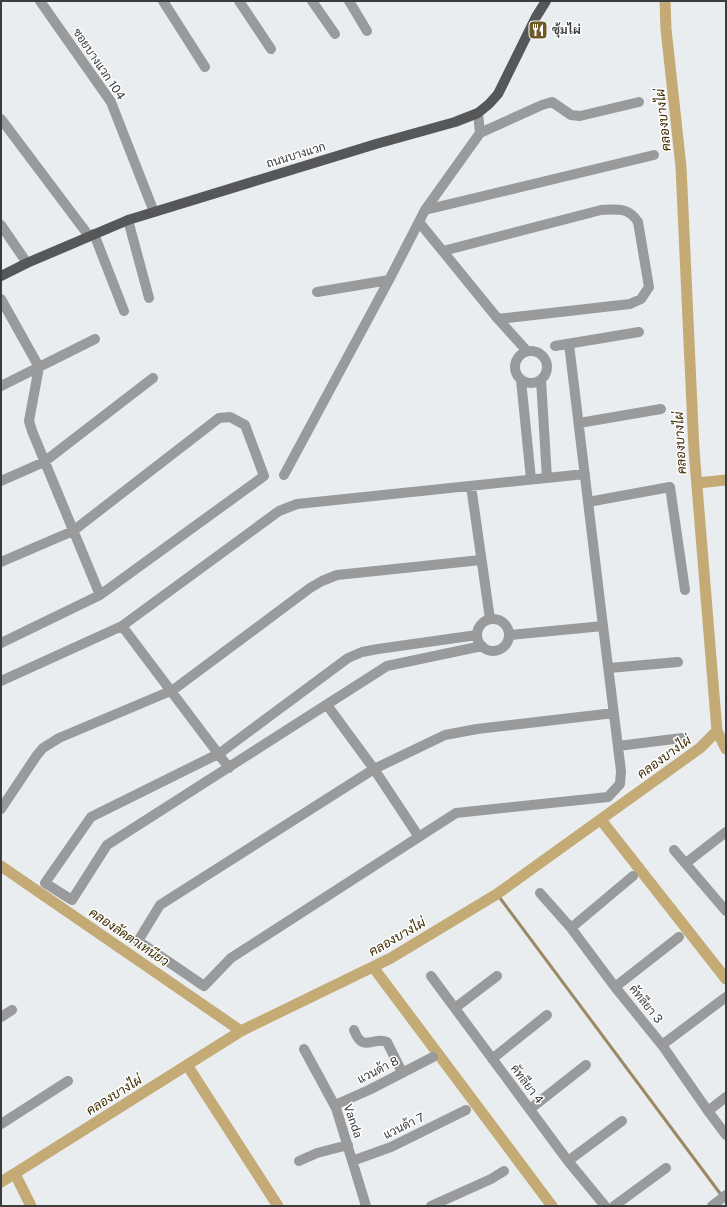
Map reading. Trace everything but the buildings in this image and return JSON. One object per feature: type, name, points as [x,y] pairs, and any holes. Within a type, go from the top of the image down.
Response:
[{"type":"main road","name":"ถนนบางแวก","points":[[1,276],[27,263],[128,220],[337,156],[455,122],[478,113],[498,94],[536,16],[546,1]]},
{"type":"street","name":"ซอยบางแวก 104","points":[[40,1],[111,102],[154,212]]},
{"type":"street","points":[[163,1],[205,67]]},
{"type":"street","points":[[238,1],[271,49]]},
{"type":"street","points":[[312,1],[335,34]]},
{"type":"street","points":[[349,1],[367,31]]},
{"type":"street","points":[[284,475],[425,210],[480,132],[552,102],[571,115],[580,116],[639,102]]},
{"type":"street","points":[[478,113],[480,132]]},
{"type":"street","points":[[1,119],[92,235],[124,312]]},
{"type":"street","points":[[425,210],[654,155]]},
{"type":"street","points":[[443,251],[601,210],[625,210],[634,216],[638,222],[649,287],[641,299],[630,304],[498,319]]},
{"type":"street","points":[[128,220],[149,298]]},
{"type":"street","points":[[419,222],[498,319],[527,351]]},
{"type":"street","points":[[1,225],[27,263]]},
{"type":"street","points":[[317,292],[389,280]]},
{"type":"street","points":[[1,299],[39,367],[29,421],[44,462],[100,595]]},
{"type":"street","points":[[555,346],[639,332]]},
{"type":"street","points":[[1,386],[95,339]]},
{"type":"street","points":[[569,344],[609,668],[621,772],[620,784],[608,797],[456,813],[231,958],[204,986],[138,941],[160,905],[374,768],[445,735],[477,729],[614,713]]},
{"type":"street","points":[[521,380],[531,384],[541,380],[547,371],[546,360],[538,352],[527,351],[522,353],[516,362],[516,372],[521,380],[531,479]]},
{"type":"street","points":[[1,481],[44,462],[153,378]]},
{"type":"street","points":[[541,380],[547,478]]},
{"type":"street","points":[[579,424],[661,409]]},
{"type":"street","points":[[1,562],[73,530],[219,418],[230,417],[245,425],[264,476],[100,595],[1,643]]},
{"type":"street","points":[[1,680],[122,626],[279,510],[296,504],[585,474]]},
{"type":"street","points":[[471,486],[490,619]]},
{"type":"street","points":[[588,502],[670,487],[685,590]]},
{"type":"street","points":[[1,809],[37,754],[43,748],[60,738],[171,691],[310,588],[322,581],[337,575],[482,560]]},
{"type":"street","points":[[490,619],[504,622],[510,635],[506,645],[502,649],[492,651],[479,643],[477,635],[481,625],[490,619]]},
{"type":"street","points":[[122,626],[229,768]]},
{"type":"street","points":[[510,635],[603,626]]},
{"type":"street","points":[[477,635],[362,652],[348,658],[218,754],[90,817],[45,883],[72,900],[108,845],[386,666],[482,646]]},
{"type":"street","points":[[609,668],[678,662]]},
{"type":"street","points":[[327,705],[374,768],[418,837]]},
{"type":"street","points":[[618,746],[682,738]]},
{"type":"street","points":[[686,863],[726,832]]},
{"type":"street","points":[[674,850],[726,911]]},
{"type":"street","points":[[571,928],[633,876]]},
{"type":"street","name":"คัทลียา 3","points":[[540,893],[571,928],[615,987],[662,1045],[726,1134]]},
{"type":"street","points":[[615,987],[679,937]]},
{"type":"street","name":"คัทลียา 4","points":[[431,976],[568,1161],[605,1206]]},
{"type":"street","points":[[455,1008],[497,976]]},
{"type":"street","points":[[662,1045],[726,997]]},
{"type":"street","points":[[1,1017],[12,1010]]},
{"type":"street","points":[[492,1059],[547,1015]]},
{"type":"street","points":[[354,1030],[357,1039],[364,1043],[381,1041],[387,1042],[402,1072]]},
{"type":"street","name":"Vanda","points":[[304,1049],[334,1105],[348,1145],[366,1206]]},
{"type":"street","name":"แวนด้า 8","points":[[334,1105],[368,1090],[433,1057]]},
{"type":"street","points":[[530,1109],[586,1065]]},
{"type":"street","points":[[1,1124],[68,1081]]},
{"type":"street","points":[[708,1111],[726,1097]]},
{"type":"street","name":"แวนด้า 7","points":[[352,1161],[391,1148],[466,1110]]},
{"type":"street","points":[[568,1161],[622,1121]]},
{"type":"street","points":[[298,1161],[317,1153],[348,1145]]},
{"type":"street","points":[[614,1206],[666,1168]]},
{"type":"street","points":[[431,1206],[491,1179],[504,1171]]},
{"type":"street","points":[[712,1206],[726,1195]]},
{"type":"waterway","name":"คลองบางไผ่","points":[[1,1182],[241,1031],[391,958],[497,894],[700,748],[717,731],[694,450],[681,167],[666,29],[665,1]]},
{"type":"waterway","points":[[697,483],[726,480]]},
{"type":"waterway","points":[[717,731],[726,749]]},
{"type":"waterway","points":[[601,820],[726,979]]},
{"type":"waterway","name":"คลองลัดตาเหนียว","points":[[1,866],[241,1031]]},
{"type":"waterway","points":[[497,894],[722,1196]]},
{"type":"waterway","points":[[373,967],[552,1206]]},
{"type":"waterway","points":[[187,1065],[278,1206]]},
{"type":"waterway","points":[[15,1174],[31,1206]]},
{"type":"place","name":"ซุ้มไผ่","points":[[538,30]]}]
